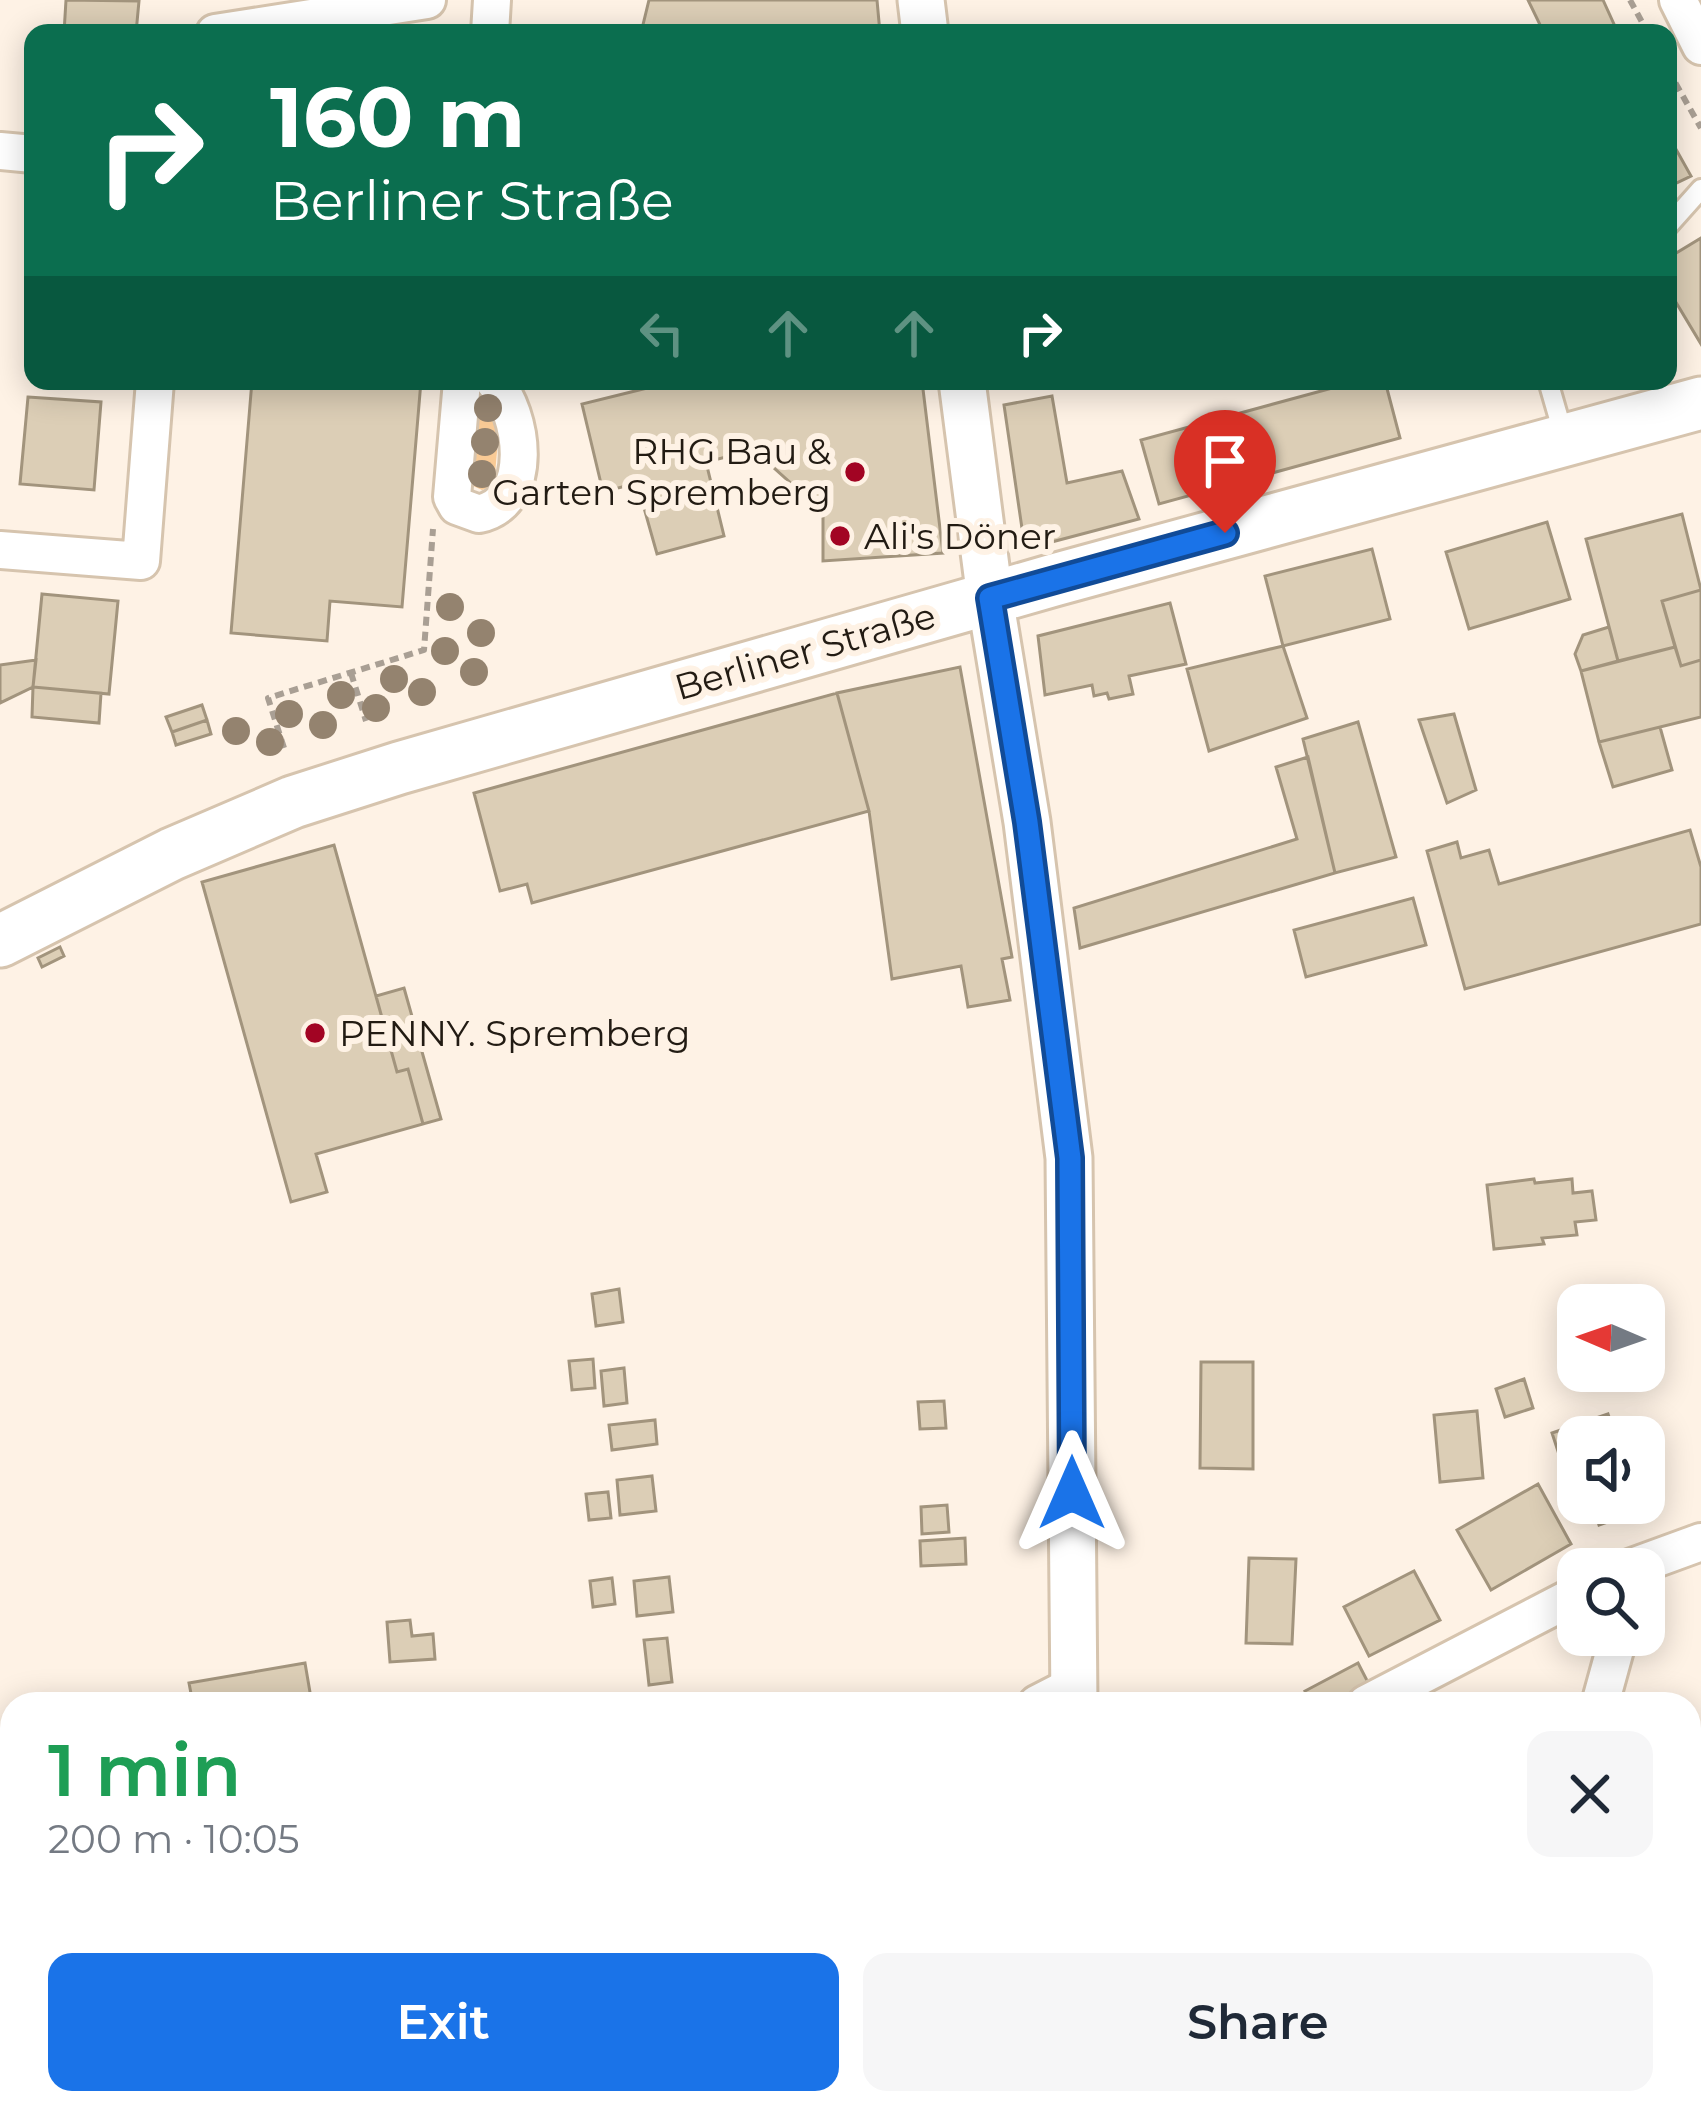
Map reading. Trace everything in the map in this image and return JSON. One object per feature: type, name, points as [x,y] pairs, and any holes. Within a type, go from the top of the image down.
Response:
[{"type":"main road","name":"Berliner Straße","points":[[0,941],[172,854],[293,802],[509,735],[990,598],[1701,403]]},
{"type":"street","points":[[273,24],[427,0]]},
{"type":"street","points":[[1678,0],[1701,46]]},
{"type":"street","points":[[0,550],[141,561],[154,390]]},
{"type":"street","points":[[461,390],[452,497],[467,512],[491,511],[515,479],[514,416],[501,390]]},
{"type":"street","points":[[963,390],[990,598],[1027,822],[1070,1158],[1061,1692]]},
{"type":"street","points":[[1665,1555],[1701,1542]]},
{"type":"street","points":[[1389,1692],[1557,1605]]},
{"type":"street","points":[[1603,1692],[1613,1656]]},
{"type":"lane","points":[[1677,216],[1701,189]]},
{"type":"lane","points":[[1551,390],[1566,442]]},
{"type":"path","points":[[1677,86],[1701,128]]},
{"type":"path","points":[[284,748],[268,698],[424,650],[433,518],[452,497]]},
{"type":"path","points":[[350,672],[366,721]]},
{"type":"shaded area","points":[[482,390],[501,406],[495,474],[482,490],[469,484],[476,394]]},
{"type":"building","points":[[66,0],[139,1],[137,24],[65,24]]},
{"type":"building","points":[[649,0],[877,0],[879,24],[643,24]]},
{"type":"building","points":[[1528,0],[1603,0],[1614,24],[1540,24]]},
{"type":"building","points":[[1677,151],[1691,176],[1677,183]]},
{"type":"building","points":[[1701,238],[1701,344],[1677,304],[1677,253]]},
{"type":"building","points":[[251,390],[420,390],[402,607],[330,601],[327,641],[231,633]]},
{"type":"building","name":"RHG Bau & Garten Spremberg","points":[[639,390],[923,390],[943,553],[823,561],[823,512],[754,450],[706,462],[724,536],[657,554],[637,483],[603,492],[582,404]]},
{"type":"building","points":[[1325,390],[1387,390],[1400,438],[1159,504],[1141,440]]},
{"type":"building","points":[[1052,396],[1067,483],[1122,471],[1139,519],[1025,549],[1004,405]]},
{"type":"building","points":[[28,397],[101,402],[94,490],[20,484]]},
{"type":"building","points":[[1682,514],[1701,590],[1662,601],[1675,647],[1618,661],[1586,539]]},
{"type":"building","points":[[1547,522],[1570,599],[1469,629],[1446,552]]},
{"type":"building","points":[[1372,549],[1390,619],[1283,646],[1265,576]]},
{"type":"building","points":[[1701,590],[1701,660],[1681,666],[1662,601]]},
{"type":"building","points":[[42,594],[118,601],[109,694],[33,687]]},
{"type":"building","points":[[1170,603],[1186,664],[1129,676],[1133,694],[1109,699],[1107,693],[1094,696],[1092,685],[1045,695],[1038,636]]},
{"type":"building","points":[[1609,627],[1618,661],[1581,671],[1575,654],[1583,635]]},
{"type":"building","points":[[1283,646],[1307,718],[1209,751],[1187,669]]},
{"type":"building","points":[[1675,647],[1681,666],[1701,660],[1701,717],[1599,742],[1581,671]]},
{"type":"building","points":[[36,660],[33,687],[0,703],[0,665]]},
{"type":"building","points":[[960,667],[1012,957],[1002,959],[1010,1000],[968,1007],[961,966],[892,979],[869,811],[837,693]]},
{"type":"building","points":[[33,687],[101,693],[99,723],[32,717]]},
{"type":"building","points":[[837,693],[869,811],[532,903],[527,884],[500,891],[474,793]]},
{"type":"building","points":[[202,705],[207,720],[172,732],[166,717]]},
{"type":"building","points":[[1454,714],[1476,790],[1447,803],[1419,720]]},
{"type":"building","points":[[207,720],[211,734],[176,745],[172,732]]},
{"type":"building","points":[[1358,722],[1396,857],[1335,873],[1303,739]]},
{"type":"building","points":[[1660,727],[1672,770],[1613,787],[1599,742]]},
{"type":"building","points":[[1308,757],[1335,873],[1080,948],[1074,908],[1297,839],[1276,767]]},
{"type":"building","points":[[1690,830],[1701,867],[1701,924],[1465,989],[1427,851],[1457,842],[1461,858],[1489,850],[1499,884]]},
{"type":"building","name":"PENNY. Spremberg","points":[[334,845],[397,1072],[408,1069],[423,1124],[316,1154],[327,1192],[291,1202],[202,882]]},
{"type":"building","points":[[1413,898],[1426,945],[1306,977],[1294,930]]},
{"type":"building","points":[[60,947],[64,956],[42,967],[38,958]]},
{"type":"building","points":[[404,988],[441,1119],[423,1124],[408,1069],[397,1072],[376,996]]},
{"type":"building","points":[[1534,1179],[1535,1183],[1572,1179],[1573,1193],[1592,1191],[1596,1220],[1575,1222],[1577,1235],[1494,1249],[1487,1185]]},
{"type":"building","points":[[619,1289],[623,1322],[596,1326],[592,1294]]},
{"type":"building","points":[[593,1359],[595,1388],[572,1390],[569,1361]]},
{"type":"building","points":[[1201,1362],[1253,1362],[1253,1469],[1200,1468]]},
{"type":"building","points":[[624,1368],[627,1403],[604,1406],[601,1371]]},
{"type":"building","points":[[1524,1379],[1533,1408],[1505,1417],[1496,1389]]},
{"type":"building","points":[[944,1401],[946,1428],[920,1429],[918,1402]]},
{"type":"building","points":[[1477,1411],[1483,1478],[1440,1482],[1434,1415]]},
{"type":"building","points":[[655,1420],[657,1444],[612,1450],[609,1425]]},
{"type":"building","points":[[652,1476],[656,1511],[620,1515],[617,1480]]},
{"type":"building","points":[[1538,1484],[1571,1544],[1491,1590],[1457,1530]]},
{"type":"building","points":[[608,1492],[611,1518],[589,1520],[586,1494]]},
{"type":"building","points":[[947,1505],[949,1532],[922,1534],[921,1507]]},
{"type":"building","points":[[965,1538],[966,1564],[921,1566],[920,1541]]},
{"type":"building","points":[[1249,1558],[1296,1559],[1292,1644],[1246,1643]]},
{"type":"building","points":[[1414,1571],[1440,1620],[1369,1656],[1344,1607]]},
{"type":"building","points":[[669,1577],[673,1612],[637,1616],[634,1581]]},
{"type":"building","points":[[612,1578],[615,1604],[593,1607],[590,1581]]},
{"type":"building","points":[[410,1620],[412,1636],[433,1634],[435,1659],[390,1662],[387,1622]]},
{"type":"building","points":[[667,1638],[672,1682],[649,1685],[644,1640]]},
{"type":"building","points":[[305,1663],[310,1692],[191,1692],[189,1683]]},
{"type":"building","points":[[1358,1663],[1373,1692],[1306,1692]]},
{"type":"place","name":"RHG Bau & Garten Spremberg","points":[[855,472]]},
{"type":"place","name":"Ali's Döner","points":[[840,536]]},
{"type":"place","name":"PENNY. Spremberg","points":[[315,1033]]},
{"type":"route","points":[[1072,1493],[1070,1158],[1027,822],[990,598],[1225,533]]}]
